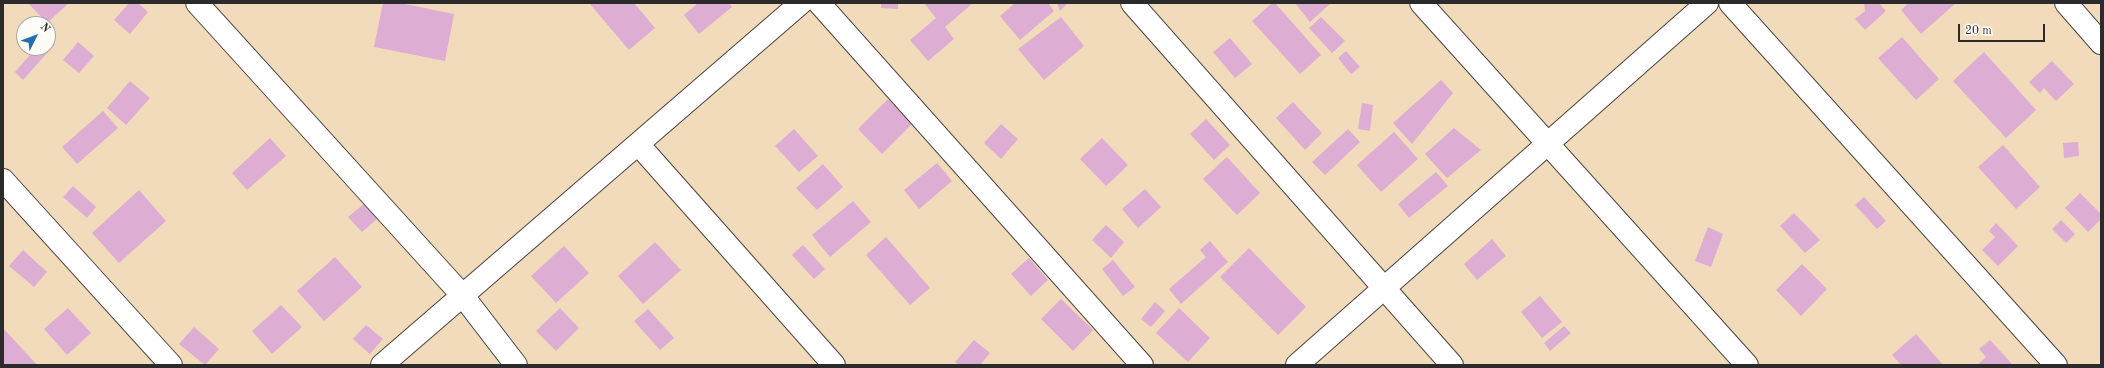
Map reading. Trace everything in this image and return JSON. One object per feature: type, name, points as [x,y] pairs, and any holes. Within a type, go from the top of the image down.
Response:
[{"type":"street","points":[[197,3],[463,296],[516,365]]},
{"type":"street","points":[[382,365],[801,3]]},
{"type":"street","points":[[819,3],[1142,365]]},
{"type":"street","points":[[1132,3],[1452,365]]},
{"type":"street","points":[[1421,3],[1747,365]]},
{"type":"street","points":[[1297,365],[1707,3]]},
{"type":"street","points":[[1730,3],[2056,365]]},
{"type":"street","points":[[2066,3],[2101,43]]},
{"type":"street","points":[[638,144],[834,365]]},
{"type":"street","points":[[3,180],[171,365]]},
{"type":"building","points":[[28,3],[69,3],[55,16],[40,16]]},
{"type":"building","points":[[129,3],[138,3],[148,12],[130,34],[114,20]]},
{"type":"building","points":[[383,3],[400,3],[454,14],[445,61],[374,47]]},
{"type":"building","points":[[589,3],[634,3],[655,28],[629,50]]},
{"type":"building","points":[[698,3],[729,3],[732,7],[699,34],[684,15]]},
{"type":"building","points":[[881,3],[898,3],[898,9],[881,8]]},
{"type":"building","points":[[924,3],[973,3],[945,27],[954,39],[928,61],[910,40],[936,18]]},
{"type":"building","points":[[1015,3],[1048,3],[1054,11],[1020,40],[1000,16]]},
{"type":"building","points":[[1057,3],[1068,3],[1060,11]]},
{"type":"building","points":[[1272,3],[1275,3],[1321,55],[1300,74],[1252,21]]},
{"type":"building","points":[[1295,3],[1331,3],[1310,22]]},
{"type":"building","points":[[1864,3],[1879,3],[1886,11],[1865,30],[1855,19],[1865,11]]},
{"type":"building","points":[[1909,3],[1956,3],[1921,34],[1901,10]]},
{"type":"building","points":[[1061,17],[1084,46],[1044,80],[1018,49]]},
{"type":"building","points":[[1321,17],[1345,41],[1332,53],[1309,28]]},
{"type":"building","points":[[1902,37],[1939,79],[1916,100],[1878,58]]},
{"type":"building","points":[[1230,38],[1252,64],[1235,78],[1213,52]]},
{"type":"building","points":[[78,42],[94,56],[79,73],[63,60]]},
{"type":"building","points":[[1346,51],[1360,67],[1351,74],[1338,58]]},
{"type":"building","points":[[1984,52],[2036,110],[2006,138],[1953,81]]},
{"type":"building","points":[[29,56],[44,56],[23,80],[15,72]]},
{"type":"building","points":[[2052,61],[2074,84],[2056,101],[2044,88],[2040,93],[2029,82]]},
{"type":"building","points":[[1441,80],[1453,93],[1412,144],[1393,123]]},
{"type":"building","points":[[130,81],[150,98],[126,125],[107,108]]},
{"type":"building","points":[[888,99],[912,124],[882,154],[858,129]]},
{"type":"building","points":[[1293,102],[1322,133],[1305,150],[1276,118]]},
{"type":"building","points":[[1362,103],[1373,105],[1370,131],[1358,129]]},
{"type":"building","points":[[103,111],[118,128],[77,164],[62,147]]},
{"type":"building","points":[[1206,119],[1230,145],[1214,160],[1190,134]]},
{"type":"building","points":[[1001,124],[1018,139],[1001,159],[984,143]]},
{"type":"building","points":[[1454,128],[1481,150],[1447,178],[1425,154]]},
{"type":"building","points":[[794,129],[818,156],[799,172],[775,146]]},
{"type":"building","points":[[1348,129],[1360,142],[1325,175],[1312,162]]},
{"type":"building","points":[[1394,132],[1418,159],[1381,192],[1357,165]]},
{"type":"building","points":[[270,138],[286,156],[247,190],[232,173]]},
{"type":"building","points":[[1102,138],[1128,165],[1106,186],[1080,159]]},
{"type":"building","points":[[2078,142],[2079,156],[2064,158],[2063,143]]},
{"type":"building","points":[[2003,145],[2040,187],[2016,209],[1978,167]]},
{"type":"building","points":[[1227,157],[1260,193],[1237,215],[1203,179]]},
{"type":"building","points":[[937,163],[952,181],[919,209],[904,190]]},
{"type":"building","points":[[823,164],[843,187],[817,210],[796,188]]},
{"type":"building","points":[[1436,172],[1448,186],[1409,218],[1398,204]]},
{"type":"building","points":[[73,186],[96,207],[87,218],[63,197]]},
{"type":"building","points":[[1145,189],[1161,207],[1138,228],[1122,209]]},
{"type":"building","points":[[139,190],[166,221],[119,263],[92,233]]},
{"type":"building","points":[[2080,193],[2101,214],[2101,219],[2088,232],[2065,208]]},
{"type":"building","points":[[1864,197],[1886,221],[1877,229],[1855,205]]},
{"type":"building","points":[[853,201],[871,222],[830,257],[812,235]]},
{"type":"building","points":[[365,203],[378,218],[362,232],[348,217]]},
{"type":"building","points":[[1794,213],[1820,240],[1805,253],[1780,226]]},
{"type":"building","points":[[2061,220],[2075,234],[2066,243],[2052,229]]},
{"type":"building","points":[[1996,223],[2018,246],[1998,266],[1982,250],[1995,237],[1989,231]]},
{"type":"building","points":[[1106,225],[1124,242],[1111,258],[1092,240]]},
{"type":"building","points":[[1708,227],[1723,234],[1711,267],[1695,261]]},
{"type":"building","points":[[886,237],[930,288],[910,305],[866,255]]},
{"type":"building","points":[[1492,239],[1506,256],[1477,280],[1464,264]]},
{"type":"building","points":[[1210,241],[1228,262],[1181,304],[1169,289],[1206,257],[1200,250]]},
{"type":"building","points":[[655,242],[681,270],[643,304],[618,276]]},
{"type":"building","points":[[803,245],[825,269],[814,279],[792,255]]},
{"type":"building","points":[[564,246],[589,273],[556,303],[531,276]]},
{"type":"building","points":[[1249,248],[1306,307],[1278,335],[1220,277]]},
{"type":"building","points":[[23,250],[47,272],[34,287],[9,266]]},
{"type":"building","points":[[335,257],[362,287],[324,321],[297,291]]},
{"type":"building","points":[[1029,258],[1048,280],[1031,296],[1011,274]]},
{"type":"building","points":[[1113,260],[1135,287],[1123,296],[1102,269]]},
{"type":"building","points":[[1802,264],[1827,289],[1801,316],[1776,290]]},
{"type":"building","points":[[1540,296],[1562,322],[1542,338],[1521,312]]},
{"type":"building","points":[[1061,299],[1093,330],[1073,351],[1041,319]]},
{"type":"building","points":[[1155,302],[1165,311],[1151,327],[1141,319]]},
{"type":"building","points":[[281,305],[302,327],[272,354],[252,331]]},
{"type":"building","points":[[68,308],[91,333],[67,355],[44,329]]},
{"type":"building","points":[[560,308],[579,328],[556,351],[536,331]]},
{"type":"building","points":[[1179,308],[1210,338],[1188,362],[1156,333]]},
{"type":"building","points":[[648,309],[674,338],[660,350],[634,321]]},
{"type":"building","points":[[366,325],[383,339],[370,354],[353,339]]},
{"type":"building","points":[[1564,326],[1571,333],[1550,351],[1544,343]]},
{"type":"building","points":[[194,327],[219,349],[205,365],[179,344]]},
{"type":"building","points":[[3,328],[37,365],[3,365]]},
{"type":"building","points":[[1916,334],[1943,365],[1901,365],[1892,355]]},
{"type":"building","points":[[974,340],[990,353],[980,365],[959,365],[955,362]]},
{"type":"building","points":[[1990,340],[2012,364],[1977,365],[1986,357],[1979,349]]}]
